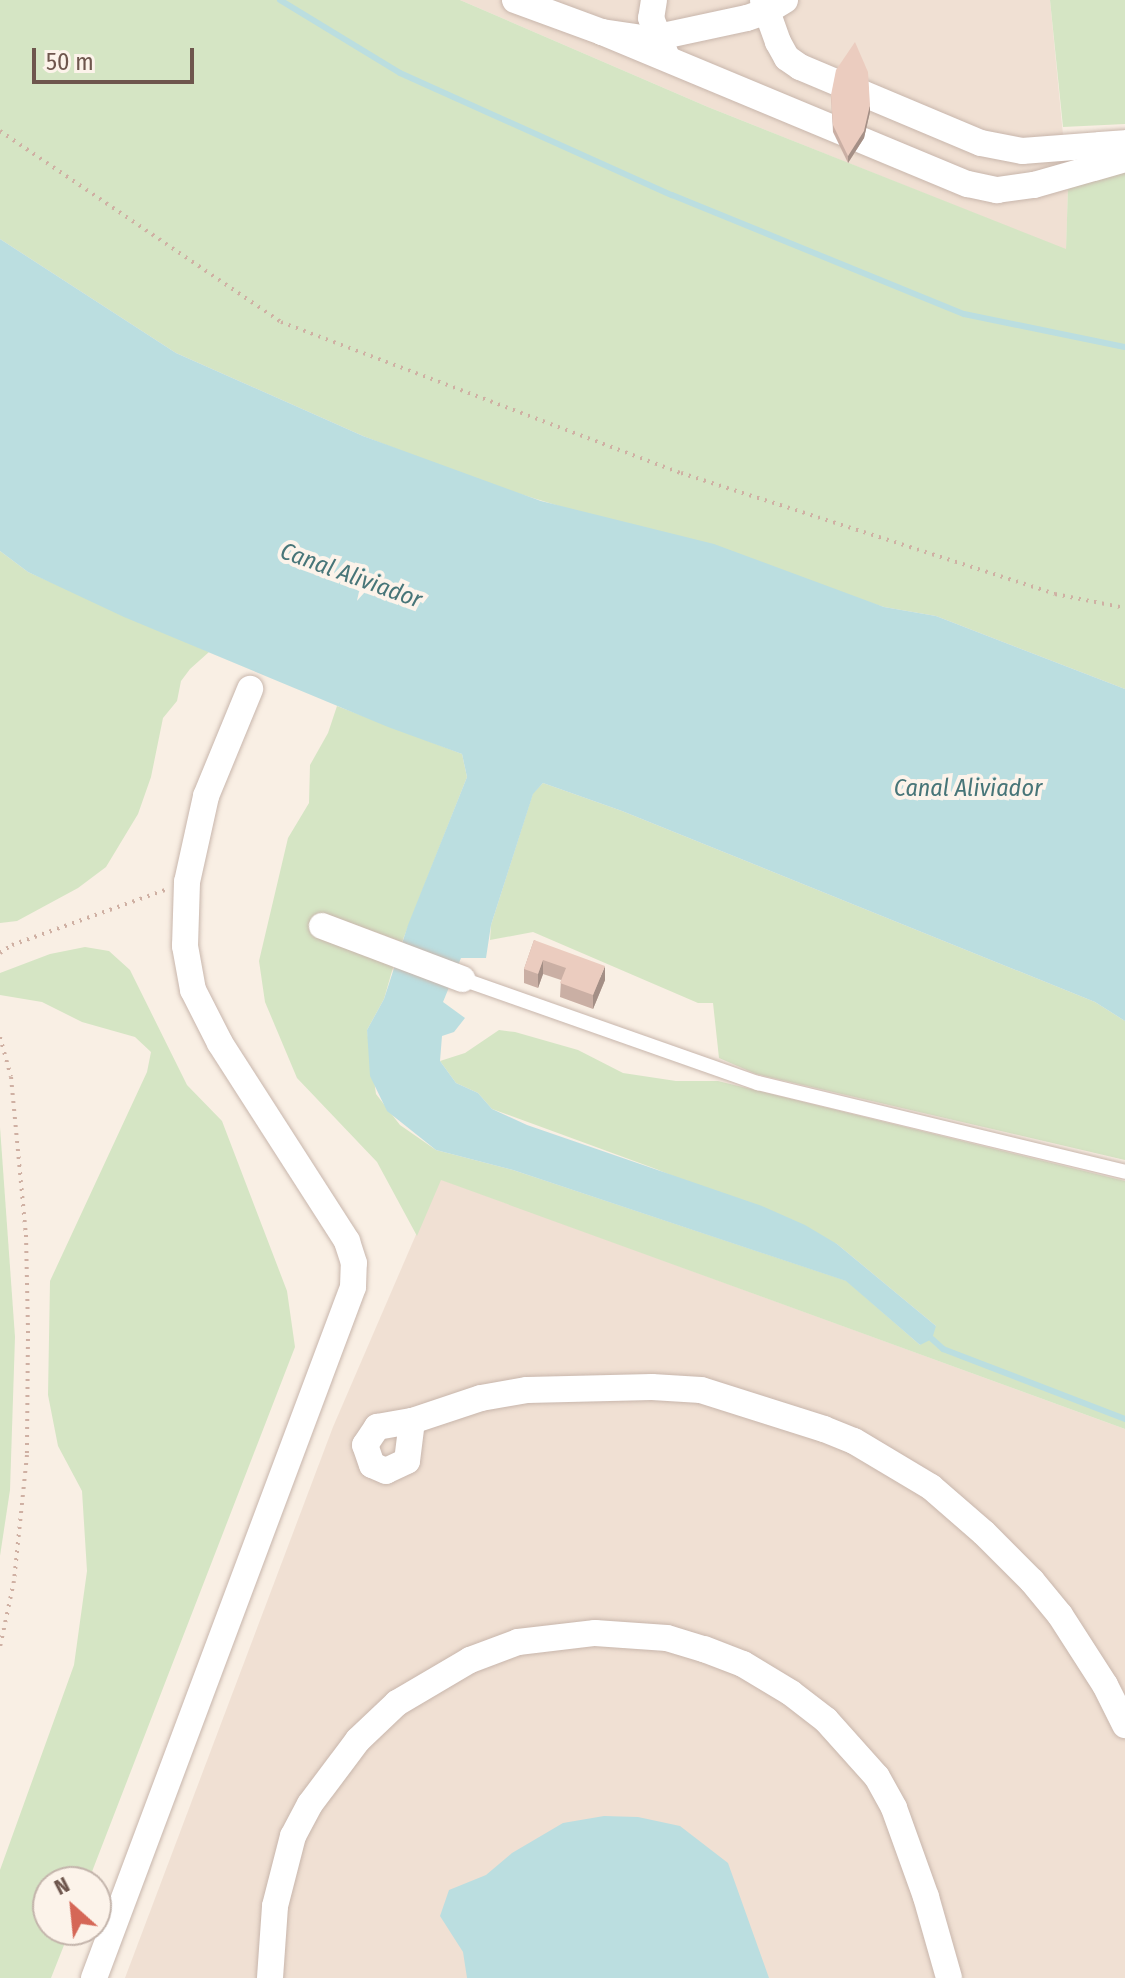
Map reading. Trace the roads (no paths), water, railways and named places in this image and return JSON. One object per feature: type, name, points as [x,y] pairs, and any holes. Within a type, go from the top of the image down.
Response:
[{"type":"street","points":[[515,0],[602,32],[662,48],[968,184],[997,190],[1034,185],[1125,159]]},
{"type":"street","points":[[654,0],[651,18],[662,48]]},
{"type":"street","points":[[662,48],[772,4],[778,42],[787,58],[800,67],[981,143],[1022,151],[1125,143]]},
{"type":"street","points":[[94,1978],[353,1287],[354,1263],[347,1241],[220,1043],[193,990],[185,946],[187,882],[206,796],[250,689]]},
{"type":"street","points":[[322,926],[462,979]]},
{"type":"street","points":[[412,1421],[481,1398],[527,1390],[652,1387],[701,1390],[834,1433],[931,1487],[984,1533],[1032,1581],[1060,1615],[1105,1685],[1125,1725]]},
{"type":"street","points":[[270,1978],[275,1906],[293,1836],[323,1784],[358,1740],[397,1703],[470,1660],[518,1642],[595,1633],[667,1638],[704,1649],[767,1678],[826,1720],[877,1777],[894,1808],[926,1897],[949,1978]]},
{"type":"lane","points":[[462,979],[758,1083],[1125,1172]]},
{"type":"water","name":"Canal Aliviador","points":[[0,239],[176,353],[363,436],[541,501],[714,544],[884,607],[936,616],[1125,689],[1125,1021],[1095,1002],[622,811],[543,783],[533,794],[491,925],[486,958],[461,958],[443,1002],[465,1018],[454,1032],[442,1036],[440,1061],[456,1083],[478,1093],[492,1109],[527,1125],[762,1206],[805,1225],[837,1244],[936,1326],[932,1339],[920,1345],[846,1281],[513,1170],[436,1150],[387,1111],[370,1076],[367,1030],[384,999],[408,925],[467,777],[462,754],[388,727],[124,617],[28,572],[0,551]]},
{"type":"water","points":[[604,1816],[638,1817],[680,1826],[728,1863],[769,1978],[467,1978],[463,1952],[440,1916],[449,1890],[486,1875],[512,1853],[563,1823]]},
{"type":"waterway","points":[[280,0],[400,73],[672,195],[964,314],[1125,347]]},
{"type":"waterway","points":[[932,1339],[943,1349],[1125,1419]]}]
